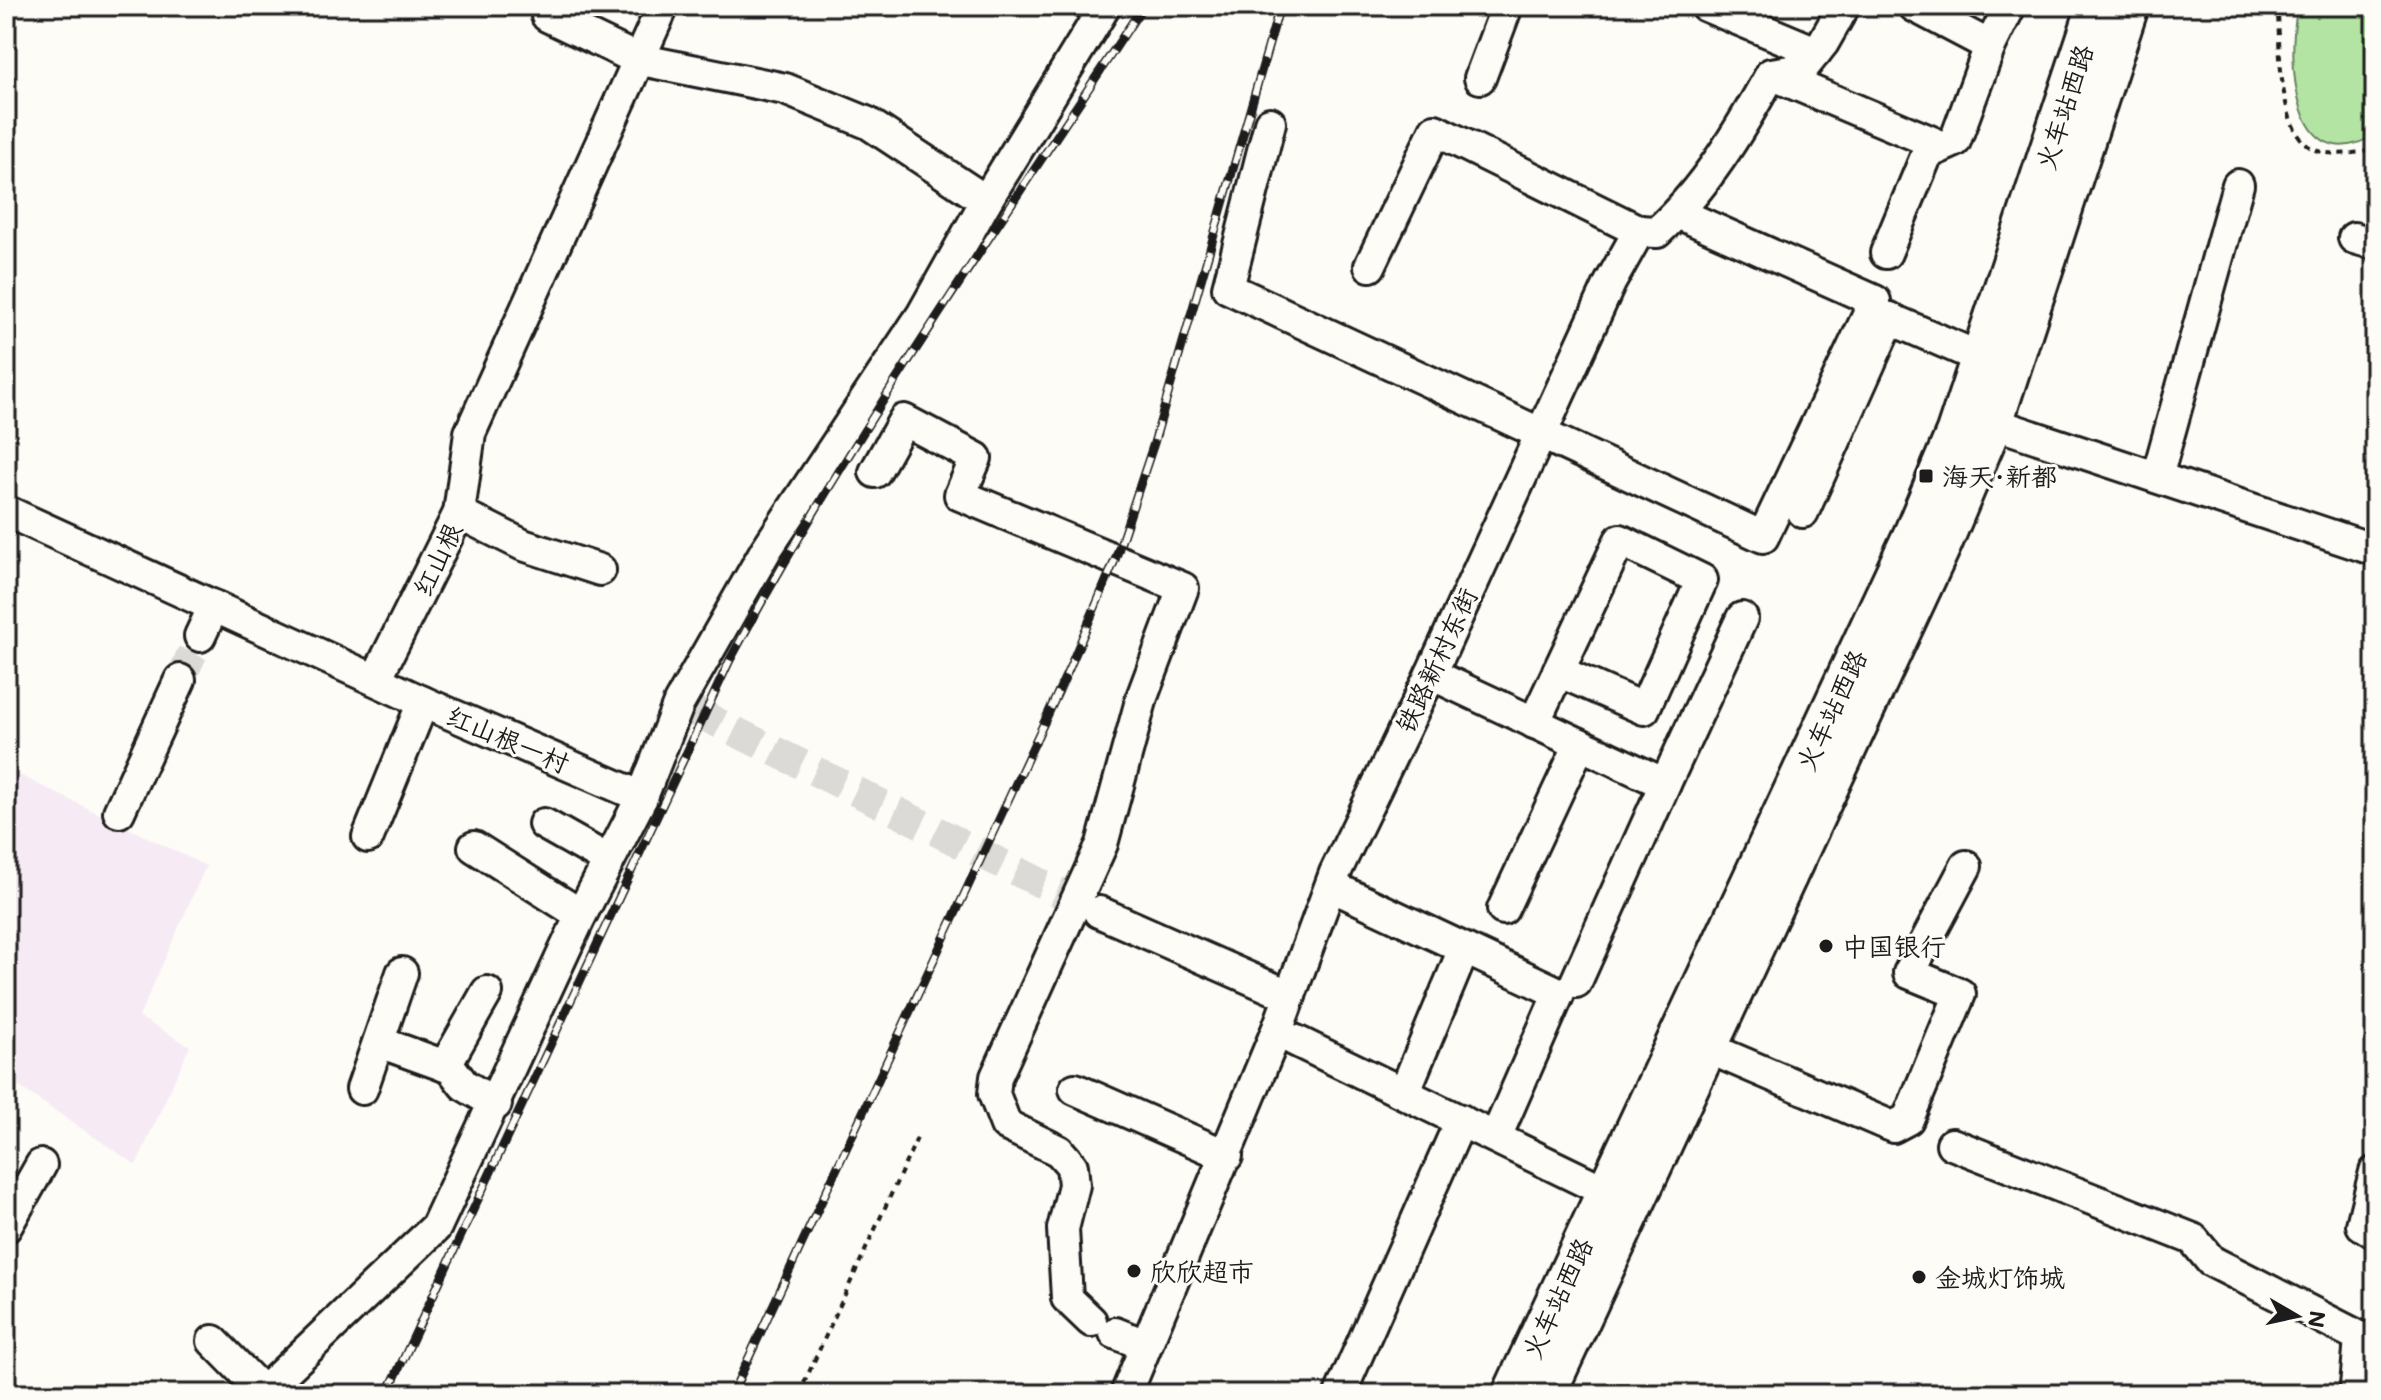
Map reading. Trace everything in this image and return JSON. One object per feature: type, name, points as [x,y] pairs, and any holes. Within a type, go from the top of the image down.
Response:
[{"type":"main road","name":"火车站西路","points":[[1512,1394],[1907,546],[1978,418],[1981,358],[2097,6]]},
{"type":"main road","name":"火车站西路","points":[[1546,1394],[1942,544],[1978,418],[2129,6]]},
{"type":"street","points":[[548,6],[547,16],[637,59],[785,89],[868,123],[986,201]]},
{"type":"street","name":"红山根","points":[[376,679],[459,513],[470,433],[663,6]]},
{"type":"street","points":[[213,1341],[262,1393],[436,1227],[496,1104],[581,915],[766,550],[922,315],[986,201],[1105,6]]},
{"type":"street","points":[[1480,78],[1507,6]]},
{"type":"street","points":[[1706,6],[1816,52]]},
{"type":"street","points":[[1370,266],[1435,130],[1639,231],[1657,232],[1678,213],[1709,173],[1771,74],[1802,69],[1844,6]]},
{"type":"street","points":[[1914,6],[1990,46]]},
{"type":"street","points":[[1928,153],[1955,141],[1990,46],[2010,6]]},
{"type":"street","points":[[1771,74],[1932,142],[1886,253]]},
{"type":"street","points":[[1270,123],[1228,288],[1763,537],[1880,314]]},
{"type":"street","points":[[2157,477],[2238,185]]},
{"type":"street","points":[[1678,213],[1875,301],[1880,314],[1803,512]]},
{"type":"street","name":"铁路新村东街","points":[[1126,1394],[1227,1156],[1331,886],[1610,283],[1639,231]]},
{"type":"street","points":[[1880,314],[1981,358]]},
{"type":"street","points":[[1978,418],[2375,550]]},
{"type":"street","points":[[875,472],[904,420],[976,458],[960,495],[1183,588],[1142,697],[1102,844],[996,1077],[998,1110],[1006,1125],[1059,1151],[1072,1166],[1074,1185],[1063,1229],[1067,1298],[1103,1327],[1145,1345]]},
{"type":"street","points":[[6,511],[376,679]]},
{"type":"street","points":[[459,513],[523,545],[600,570]]},
{"type":"street","points":[[1534,723],[1558,671],[1620,540],[1702,580],[1644,709],[1558,671]]},
{"type":"street","points":[[200,636],[214,606]]},
{"type":"street","points":[[1576,982],[1742,618]]},
{"type":"street","points":[[1431,674],[1665,784]]},
{"type":"street","name":"红山根一村","points":[[376,679],[642,797]]},
{"type":"street","points":[[119,812],[180,680]]},
{"type":"street","points":[[368,837],[423,702]]},
{"type":"street","points":[[1503,909],[1580,744]]},
{"type":"street","points":[[544,824],[608,860]]},
{"type":"street","points":[[474,847],[581,915]]},
{"type":"street","points":[[1708,1048],[1893,1127],[1908,1119],[1960,994],[1909,973],[1966,866]]},
{"type":"street","points":[[1331,886],[1559,993],[1496,1137]]},
{"type":"street","points":[[1099,912],[1290,996]]},
{"type":"street","points":[[1404,1093],[1464,949]]},
{"type":"street","points":[[362,1089],[402,973]]},
{"type":"street","points":[[445,1066],[487,992]]},
{"type":"street","points":[[1294,1040],[1607,1192]]},
{"type":"street","points":[[379,1042],[451,1068],[464,1085],[496,1104]]},
{"type":"street","points":[[1075,1089],[1227,1156]]},
{"type":"street","points":[[1340,1394],[1461,1120]]},
{"type":"street","points":[[1952,1144],[2193,1239],[2211,1261],[2360,1337],[2356,1387],[2361,1394]]},
{"type":"street","points":[[6,1227],[41,1165]]},
{"type":"street","points":[[2375,1172],[2362,1225],[2375,1233]]},
{"type":"path","points":[[2281,6],[2278,14],[2283,83],[2294,131],[2314,149],[2351,154],[2375,150]]},
{"type":"path","points":[[799,1394],[918,1136]]},
{"type":"shaded area","points":[[7,769],[206,866],[139,1017],[190,1046],[136,1165],[6,1078]]},
{"type":"green space","points":[[2298,6],[2375,6],[2375,135],[2347,145],[2326,142],[2311,128],[2301,107],[2295,81],[2294,28]]},
{"type":"tunnel","points":[[180,680],[200,636]]},
{"type":"tunnel","points":[[694,711],[1099,912]]},
{"type":"railway","points":[[387,1394],[730,660],[877,410],[1143,6]]},
{"type":"railway","points":[[732,1394],[1069,669],[1115,560],[1154,443],[1280,6]]},
{"type":"place","name":"海天·新都","points":[[1926,476]]},
{"type":"place","name":"中国银行","points":[[1826,946]]},
{"type":"place","name":"欣欣超市","points":[[1134,1271]]},
{"type":"place","name":"金城灯饰城","points":[[1919,1277]]}]
